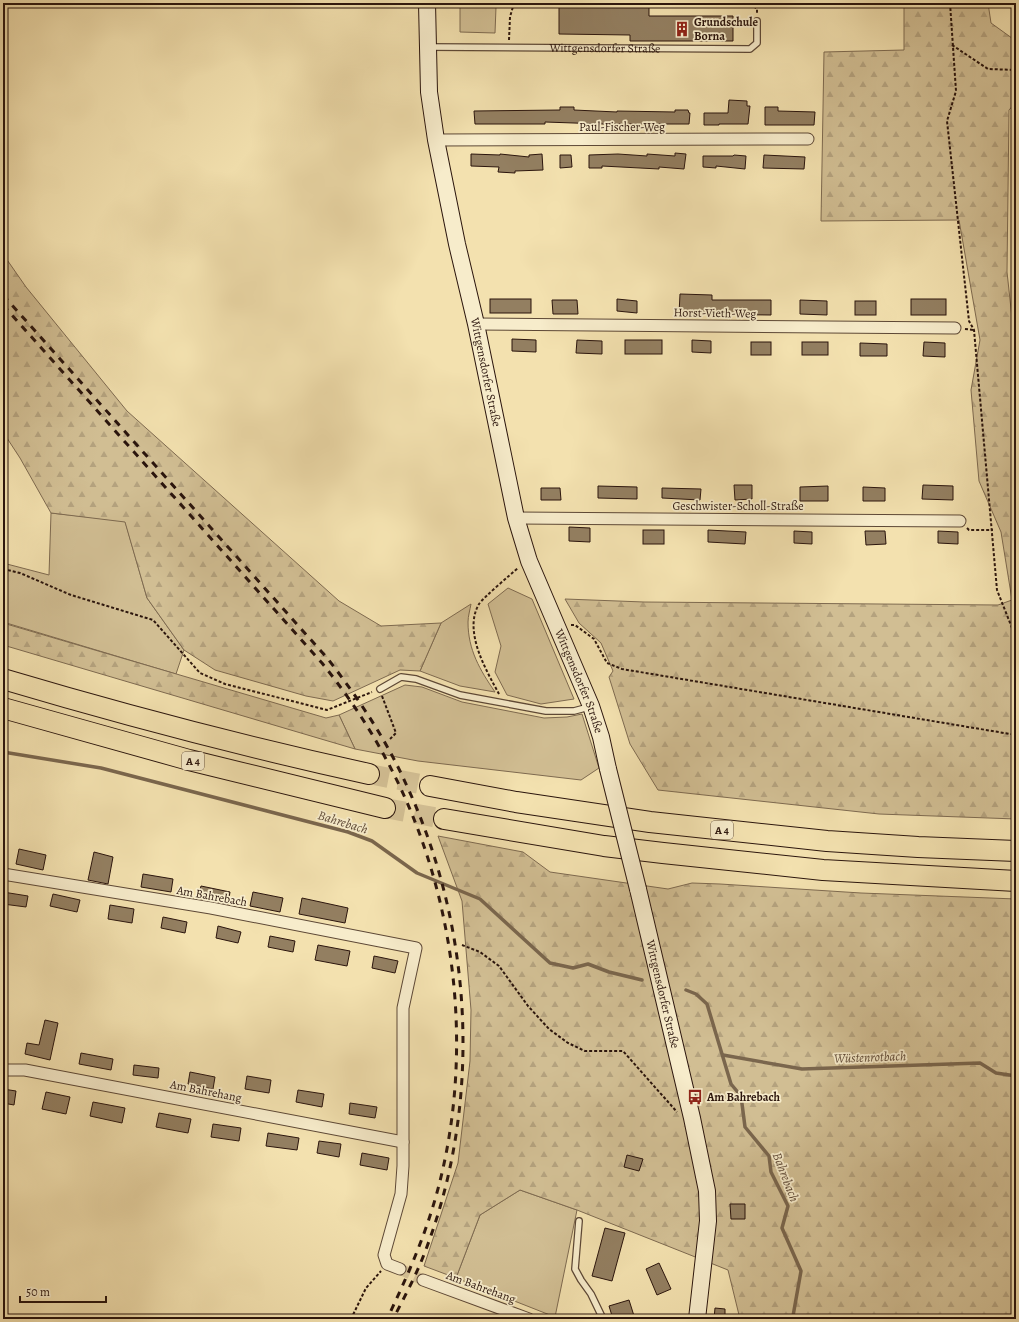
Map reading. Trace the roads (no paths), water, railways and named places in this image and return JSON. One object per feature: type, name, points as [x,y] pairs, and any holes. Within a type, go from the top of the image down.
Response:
[{"type":"highway","name":"A 4","points":[[3,679],[201,734],[284,755],[369,774]]},
{"type":"highway","name":"A 4","points":[[3,708],[189,760],[385,808]]},
{"type":"highway","name":"A 4","points":[[430,786],[516,802],[650,822],[835,842],[918,848],[1016,851]]},
{"type":"highway","points":[[444,819],[604,846],[663,854],[823,870],[1016,881]]},
{"type":"street","name":"Wittgensdorfer Straße","points":[[427,3],[429,92],[436,140],[516,518],[529,561],[591,706],[602,738],[608,769],[692,1118],[707,1192],[708,1207],[708,1221],[697,1319]]},
{"type":"street","name":"Paul-Fischer-Weg","points":[[436,140],[808,139]]},
{"type":"street","name":"Horst-Vieth-Weg","points":[[476,324],[955,328]]},
{"type":"street","name":"Geschwister-Scholl-Straße","points":[[516,518],[960,521]]},
{"type":"street","name":"Am Bahrebach","points":[[3,874],[211,908],[416,948],[403,1008],[403,1142]]},
{"type":"street","name":"Am Bahrehang","points":[[3,1070],[25,1070],[403,1142]]},
{"type":"street","points":[[400,1270],[387,1264],[384,1255],[401,1194],[403,1142]]},
{"type":"street","name":"Am Bahrehang","points":[[423,1280],[529,1319]]},
{"type":"lane","name":"Wittgensdorfer Straße","points":[[429,47],[750,48],[757,43],[757,21]]},
{"type":"lane","points":[[380,688],[401,677],[416,679],[460,695],[546,711],[574,711],[591,706]]},
{"type":"lane","points":[[579,1221],[575,1269],[580,1280],[591,1294],[604,1319]]},
{"type":"waterway","name":"Bahrebach","points":[[3,752],[101,768],[348,832],[372,841],[417,873],[480,899],[550,963],[573,968],[588,964],[609,972],[642,980]]},
{"type":"waterway","name":"Bahrebach","points":[[686,990],[696,994],[707,1004],[731,1084],[741,1096],[745,1127],[769,1156],[771,1172],[788,1206],[782,1228],[801,1271],[793,1316],[797,1319]]},
{"type":"waterway","name":"Wüstenrotbach","points":[[723,1055],[802,1069],[980,1063],[996,1073],[1016,1076]]},
{"type":"tunnel","points":[[369,774],[430,786]]},
{"type":"tunnel","points":[[385,808],[444,819]]},
{"type":"tunnel","points":[[400,1269],[423,1280]]},
{"type":"railway","points":[[3,295],[328,659],[361,704],[390,751],[406,784],[429,841],[446,900],[457,960],[463,1022],[462,1083],[455,1144],[441,1204],[421,1262],[393,1319]]},
{"type":"railway","points":[[3,305],[322,663],[372,734],[410,808],[428,860],[443,913],[452,968],[456,1022],[456,1077],[450,1132],[439,1185],[429,1220],[387,1319]]},
{"type":"place","name":"Grundschule Borna","points":[[682,29]]},
{"type":"place","name":"Am Bahrebach","points":[[695,1097]]}]
